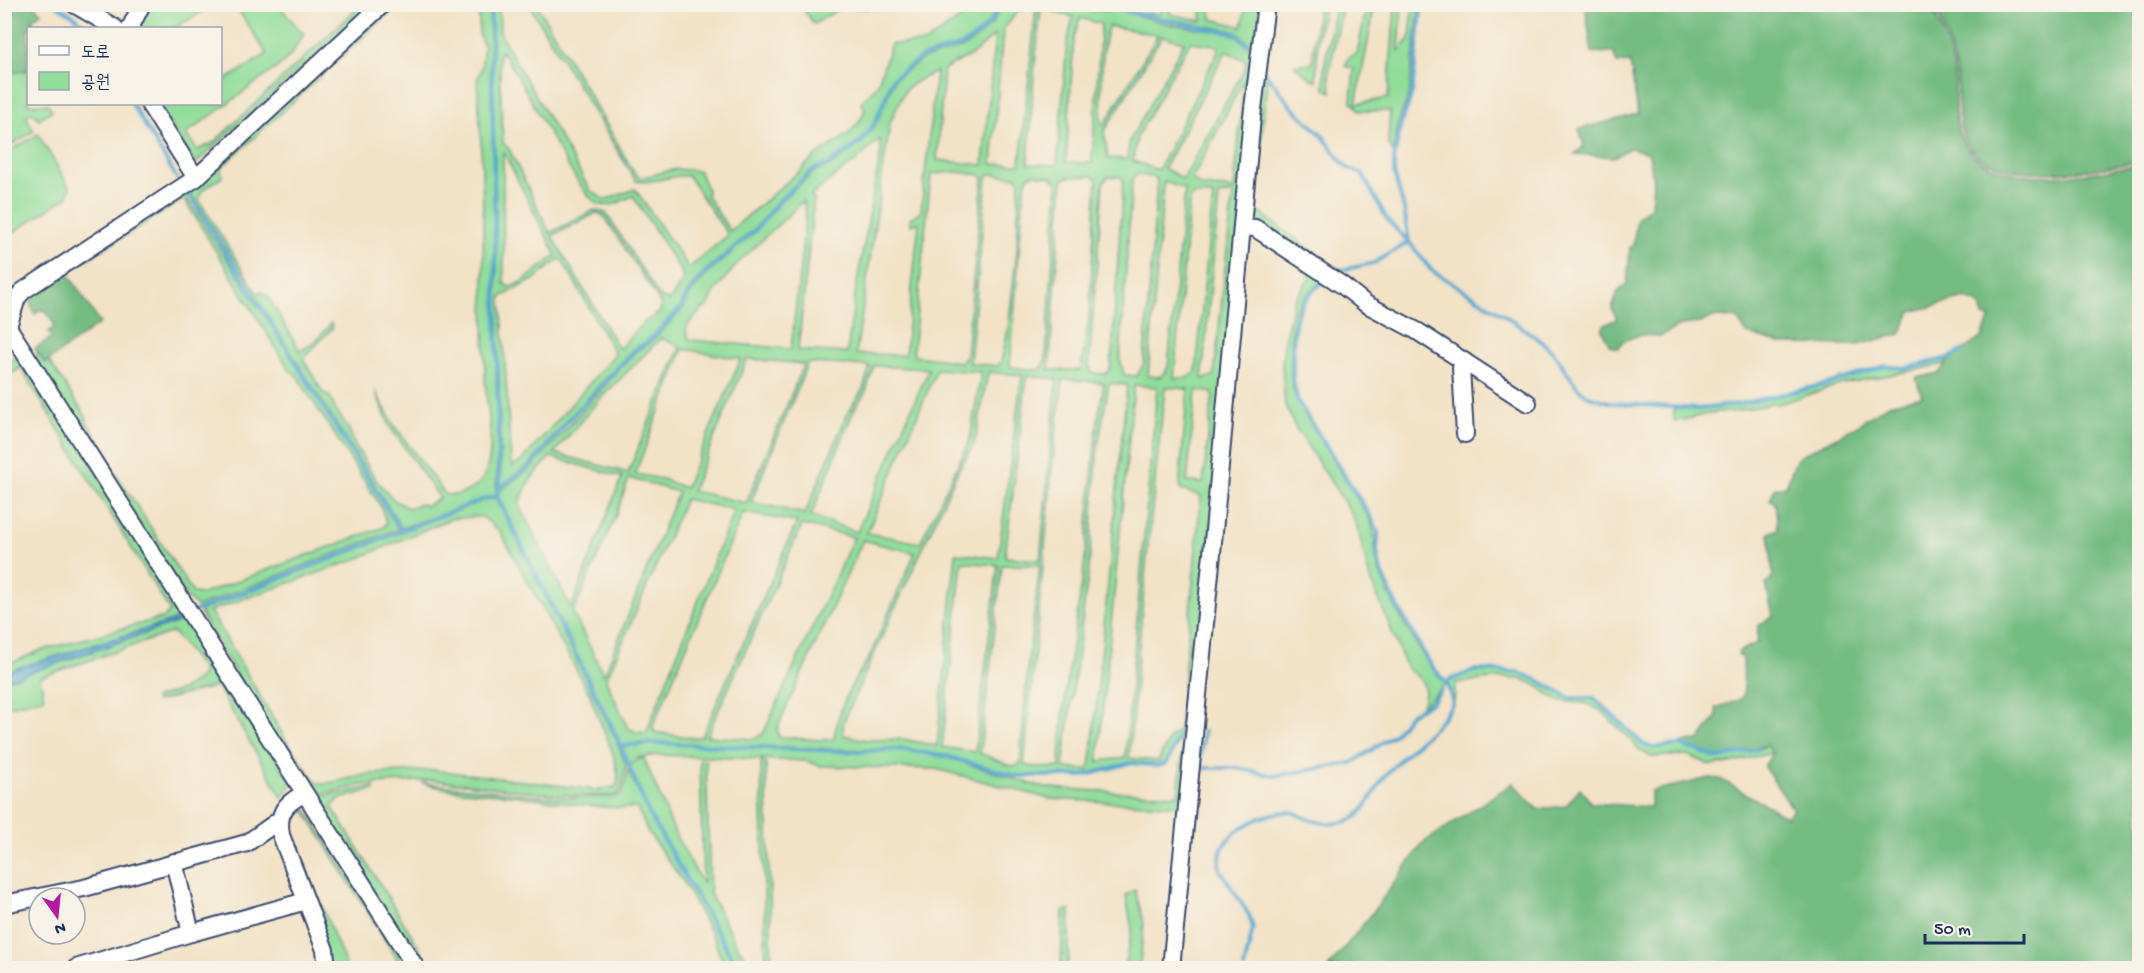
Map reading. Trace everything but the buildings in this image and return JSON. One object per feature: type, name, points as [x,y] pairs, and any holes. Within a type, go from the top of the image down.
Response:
[{"type":"street","points":[[74,4],[113,27]]},
{"type":"street","points":[[130,27],[141,4]]},
{"type":"street","points":[[383,4],[196,178],[23,291],[17,298],[6,332],[186,606],[416,969]]},
{"type":"street","points":[[1171,969],[1252,117],[1266,4]]},
{"type":"street","points":[[150,105],[196,178]]},
{"type":"street","points":[[1243,226],[1255,228],[1366,304],[1418,331],[1528,403]]},
{"type":"street","points":[[1464,361],[1461,368],[1465,434]]},
{"type":"street","points":[[4,904],[84,888],[247,843],[278,821],[289,801],[303,794]]},
{"type":"street","points":[[278,821],[325,950],[327,969]]},
{"type":"street","points":[[174,862],[191,933]]},
{"type":"street","points":[[76,969],[191,933],[306,901]]},
{"type":"green space","points":[[5,4],[34,5],[41,13],[32,20],[37,27],[27,27],[27,70],[5,74]]},
{"type":"green space","points":[[146,5],[214,5],[176,27],[135,27]]},
{"type":"green space","points":[[235,5],[278,5],[304,34],[290,56],[278,67],[186,134],[197,150],[213,143],[361,5],[371,5],[197,162],[193,160],[158,105],[222,105],[222,82],[267,54]]},
{"type":"green space","points":[[388,5],[398,5],[221,168],[222,177],[202,190],[199,200],[257,293],[262,292],[268,296],[300,351],[314,343],[331,323],[333,327],[303,359],[323,393],[330,397],[376,480],[394,500],[407,508],[421,504],[426,506],[440,498],[390,427],[375,390],[394,425],[445,494],[463,493],[475,487],[486,472],[490,449],[485,377],[483,191],[477,80],[481,70],[484,46],[479,34],[479,5],[489,5],[498,410],[496,495],[402,528],[192,195],[189,195],[188,200],[287,350],[398,529],[197,607],[189,600],[34,357],[39,353],[45,363],[49,361],[87,418],[86,421],[107,452],[106,458],[193,593],[202,594],[384,527],[386,522],[381,507],[295,373],[290,371],[184,199],[31,294],[185,190]]},
{"type":"green space","points":[[492,5],[499,5],[500,32],[590,190],[605,200],[635,189],[689,268],[728,235],[688,176],[675,176],[648,182],[636,181],[529,5],[537,5],[634,172],[640,178],[676,169],[699,171],[707,189],[707,196],[730,231],[809,162],[855,127],[865,108],[861,102],[877,86],[891,44],[924,43],[970,12],[979,13],[987,5],[998,5],[990,21],[975,36],[962,44],[922,56],[893,77],[874,123],[860,141],[827,164],[814,168],[780,198],[753,230],[705,271],[687,292],[680,307],[648,340],[633,349],[566,421],[530,464],[501,486]],"holes":[[[501,51],[511,65],[563,158],[588,196],[602,205],[616,203],[633,196],[681,271],[683,280],[669,301],[659,296],[606,213],[594,210],[550,233],[509,149],[503,143],[499,55]],[[503,151],[556,255],[522,282],[511,287],[504,284]],[[596,213],[604,216],[661,304],[660,312],[642,324],[619,349],[552,236]],[[558,260],[562,260],[615,354],[522,461],[513,466],[501,297],[533,280]]]},
{"type":"green space","points":[[800,5],[901,5],[882,9],[840,8],[814,24]]},
{"type":"green space","points":[[1002,5],[1071,5],[1094,11],[1121,11],[1169,24],[1228,33],[1236,36],[1248,46],[1250,44],[1238,33],[1229,30],[1138,13],[1160,13],[1161,5],[1170,5],[1170,14],[1202,21],[1200,5],[1210,5],[1212,19],[1242,27],[1246,5],[1261,5],[1184,806],[1050,799],[936,769],[821,766],[806,761],[657,755],[636,758],[628,764],[622,747],[653,744],[859,752],[899,750],[945,757],[1038,786],[1178,795],[1185,729],[1178,737],[1167,762],[1159,765],[1130,762],[1083,775],[1017,775],[946,755],[899,748],[860,750],[653,742],[622,745],[498,496],[501,490],[532,467],[635,352],[650,343],[683,309],[690,294],[707,274],[755,232],[782,200],[815,171],[829,167],[862,143],[876,124],[895,79],[923,59],[964,47],[993,23]],"holes":[[[1033,6],[1036,9],[1020,164],[992,164],[1003,30],[1018,11]],[[1041,8],[1073,17],[1067,44],[1057,165],[1028,164]],[[1080,18],[1101,24],[1092,163],[1066,162],[1074,38]],[[1109,26],[1158,35],[1104,125],[1101,122],[1104,45]],[[995,35],[983,165],[937,160],[944,69],[973,54]],[[1162,36],[1184,42],[1130,140],[1127,159],[1108,158],[1104,132]],[[1190,42],[1215,45],[1219,49],[1158,170],[1133,161],[1137,137]],[[1226,51],[1246,61],[1245,68],[1183,179],[1164,168]],[[936,72],[921,212],[910,218],[911,225],[919,222],[905,355],[856,354],[890,123],[906,90]],[[1244,80],[1234,189],[1201,186],[1192,179]],[[880,139],[881,151],[856,288],[847,353],[798,350],[814,199],[811,196],[854,163]],[[957,172],[981,175],[983,179],[966,357],[961,362],[915,356],[913,351],[931,174]],[[991,174],[1018,177],[1019,182],[1017,250],[1008,330],[1001,362],[998,366],[970,363],[987,177]],[[1034,174],[1052,177],[1058,185],[1046,358],[1041,370],[1010,367],[1024,190],[1028,176]],[[1137,174],[1156,178],[1157,184],[1144,363],[1137,376],[1124,375],[1120,359],[1132,180]],[[1092,176],[1097,179],[1089,319],[1081,370],[1049,370],[1063,179]],[[1108,177],[1122,177],[1110,369],[1106,374],[1092,373],[1089,366],[1103,183]],[[1164,182],[1185,189],[1168,368],[1160,377],[1148,376]],[[1233,193],[1214,376],[1202,379],[1219,195]],[[1193,195],[1213,195],[1196,372],[1187,378],[1174,378],[1189,203]],[[803,201],[806,213],[791,349],[690,340],[686,332],[687,326],[701,310],[708,306],[715,291],[738,263]],[[661,338],[680,347],[628,473],[554,453],[600,399]],[[683,349],[741,359],[685,488],[662,479],[635,474]],[[747,359],[804,364],[746,503],[692,491]],[[808,363],[870,366],[863,389],[848,412],[805,514],[751,502]],[[874,366],[929,369],[857,532],[811,516],[854,410],[866,391]],[[937,369],[981,372],[970,440],[920,543],[867,533]],[[988,372],[1022,375],[998,558],[956,553],[937,746],[904,739],[867,740],[843,735],[843,723],[858,689],[959,469],[975,442]],[[1027,376],[1057,379],[1040,560],[1005,557]],[[1063,379],[1104,383],[1094,452],[1084,568],[1061,742],[1060,767],[1044,768],[1024,765]],[[1109,383],[1127,385],[1091,762],[1088,770],[1063,768],[1089,567],[1098,446]],[[1134,385],[1157,387],[1125,758],[1098,761]],[[1165,387],[1188,389],[1180,478],[1181,490],[1201,496],[1179,730],[1171,736],[1158,761],[1129,758]],[[1196,390],[1213,393],[1203,483],[1187,482]],[[550,457],[622,477],[571,608],[519,504],[530,480]],[[629,478],[678,492],[604,675],[573,613],[616,515]],[[685,499],[734,510],[646,733],[628,728],[606,680]],[[743,513],[797,522],[702,736],[694,738],[654,732],[653,726]],[[802,525],[854,537],[763,734],[754,739],[707,736]],[[863,540],[915,553],[868,660],[846,697],[838,718],[834,739],[779,737],[777,730]],[[962,562],[998,565],[975,752],[942,747]],[[1002,565],[1040,565],[1028,663],[1020,765],[1011,766],[980,753]]]},
{"type":"green space","points":[[1318,5],[1325,5],[1318,36],[1316,82],[1294,65],[1312,63]]},
{"type":"green space","points":[[1335,5],[1343,5],[1329,72],[1331,92],[1324,88],[1324,68]]},
{"type":"green space","points":[[1367,5],[1375,5],[1356,104],[1388,98],[1395,5],[1402,5],[1399,51],[1410,39],[1413,5],[1419,5],[1409,94],[1398,123],[1393,153],[1388,142],[1390,111],[1360,111],[1351,101],[1354,69],[1345,66],[1349,57],[1357,54]]},
{"type":"green space","points":[[1585,5],[1930,5],[1950,53],[1955,83],[1957,127],[1971,153],[1990,166],[2013,173],[2040,176],[2094,173],[2139,164],[2139,968],[1328,968],[1371,915],[1423,843],[1513,783],[1537,809],[1566,806],[1580,788],[1591,803],[1651,807],[1651,791],[1710,778],[1720,779],[1787,817],[1793,809],[1764,767],[1772,753],[1767,745],[1719,758],[1680,744],[1700,739],[1717,716],[1716,708],[1741,699],[1744,694],[1743,657],[1738,654],[1739,651],[1757,643],[1758,626],[1773,616],[1766,584],[1773,576],[1769,533],[1778,529],[1775,503],[1770,499],[1775,488],[1786,486],[1796,460],[1805,453],[1845,433],[1889,404],[1922,396],[1916,378],[1939,373],[1950,359],[1982,337],[1990,318],[1984,316],[1980,305],[1965,298],[1911,312],[1900,334],[1857,345],[1782,344],[1747,334],[1737,318],[1713,317],[1700,323],[1681,325],[1661,336],[1640,335],[1623,341],[1619,348],[1610,346],[1602,330],[1604,325],[1617,319],[1612,309],[1617,293],[1627,283],[1630,247],[1633,246],[1637,218],[1651,207],[1653,182],[1649,153],[1630,148],[1614,157],[1575,154],[1584,146],[1579,129],[1638,114],[1630,62],[1617,63],[1613,52],[1592,53]]},
{"type":"green space","points":[[1933,5],[2139,5],[2139,161],[2095,169],[2039,172],[2012,169],[1989,162],[1971,149],[1961,129],[1957,79],[1951,50],[1942,22]]},
{"type":"green space","points":[[27,69],[27,105],[49,105],[52,110],[39,119],[32,112],[26,116],[34,131],[5,149],[5,74]]},
{"type":"green space","points":[[1262,75],[1267,80],[1255,209],[1336,268],[1332,271],[1249,215]]},
{"type":"green space","points":[[38,134],[70,188],[67,197],[5,238],[5,154]]},
{"type":"green space","points":[[1305,264],[1327,278],[1307,294],[1293,320],[1291,374],[1293,390],[1297,402],[1369,518],[1374,531],[1378,567],[1398,612],[1427,661],[1446,684],[1420,708],[1425,696],[1424,686],[1418,677],[1407,669],[1369,575],[1357,526],[1349,509],[1295,427],[1285,405],[1282,364],[1285,336],[1294,301],[1310,278]]},
{"type":"green space","points":[[67,272],[100,323],[45,363],[35,349],[52,337],[48,332],[55,326],[46,311],[40,310],[35,314],[31,306],[31,294]]},
{"type":"green space","points":[[22,353],[183,608],[180,616],[172,621],[5,673],[5,666],[39,651],[165,617],[170,611],[21,368],[5,377],[5,363]]},
{"type":"green space","points":[[1950,359],[1945,364],[1843,384],[1778,404],[1771,402],[1767,405],[1731,412],[1716,412],[1674,422],[1674,407],[1732,406],[1827,384],[1840,378],[1847,379],[1885,366],[1907,368]]},
{"type":"green space","points":[[496,498],[617,742],[626,766],[620,792],[613,796],[558,795],[432,780],[360,785],[309,797],[199,611],[485,500]],"holes":[[[483,517],[501,533],[591,697],[614,756],[618,779],[616,787],[596,790],[434,770],[370,774],[324,784],[317,783],[285,739],[210,611],[352,561],[450,519]]]},
{"type":"green space","points":[[182,621],[186,627],[192,625],[291,782],[290,788],[282,797],[217,686],[156,702],[155,698],[184,689],[202,676],[202,668],[173,632],[40,677],[44,698],[6,707],[4,681]]},
{"type":"green space","points":[[1476,670],[1517,673],[1538,680],[1570,698],[1593,699],[1644,746],[1655,748],[1680,746],[1719,759],[1767,745],[1772,753],[1725,764],[1710,765],[1688,755],[1651,757],[1641,751],[1602,711],[1585,703],[1559,701],[1534,684],[1520,679],[1499,678],[1456,683],[1454,703],[1448,683],[1450,680]]},
{"type":"green space","points":[[644,758],[677,838],[703,884],[700,760],[706,761],[710,894],[739,949],[755,968],[739,968],[651,816],[629,768],[637,760]]},
{"type":"green space","points":[[761,761],[766,762],[772,968],[766,968]]},
{"type":"green space","points":[[628,770],[650,817],[737,968],[732,968],[727,961],[722,960],[714,939],[684,883],[648,832],[637,808],[592,806],[458,790],[422,783],[558,798],[615,797],[622,794]]},
{"type":"green space","points":[[374,787],[374,790],[339,799],[332,807],[432,968],[422,968],[316,800],[332,794]]},
{"type":"green space","points":[[291,808],[292,832],[347,968],[330,968],[286,830]]},
{"type":"green space","points":[[303,808],[306,809],[407,965],[402,967]]},
{"type":"green space","points":[[1135,890],[1144,923],[1140,964],[1139,968],[1124,968],[1132,930],[1126,895]]},
{"type":"green space","points":[[1070,910],[1068,968],[1061,968],[1063,911]]},
{"type":"water","points":[[180,616],[182,621],[5,681],[5,673],[14,669],[172,621]]},
{"type":"waterway","points":[[55,4],[77,18],[84,27]]},
{"type":"waterway","points":[[491,4],[499,488],[497,496],[618,739],[650,816],[738,968]]},
{"type":"waterway","points":[[499,488],[531,465],[567,422],[634,350],[649,341],[681,308],[688,293],[706,272],[754,231],[781,199],[814,169],[828,165],[861,142],[875,123],[893,78],[922,57],[963,45],[976,36],[991,22],[999,4]]},
{"type":"waterway","points":[[1077,4],[1117,9],[1237,34],[1249,45]]},
{"type":"waterway","points":[[1337,271],[1374,263],[1409,242],[1404,209],[1394,173],[1394,159],[1401,124],[1412,94],[1422,4]]},
{"type":"waterway","points":[[1264,71],[1291,106],[1322,135],[1341,161],[1348,168],[1362,174],[1388,221],[1409,242],[1431,270],[1541,341],[1553,352],[1578,388],[1588,396],[1613,403],[1699,409],[1739,404],[1827,384],[1885,366],[1906,368],[1949,358],[1963,350]]},
{"type":"waterway","points":[[133,105],[178,180]]},
{"type":"waterway","points":[[191,197],[401,530]]},
{"type":"waterway","points":[[1244,968],[1253,928],[1249,915],[1219,868],[1223,846],[1244,826],[1272,814],[1291,812],[1324,823],[1341,823],[1357,816],[1390,770],[1438,724],[1453,703],[1447,684],[1431,665],[1394,600],[1380,567],[1377,551],[1378,532],[1371,517],[1296,395],[1293,367],[1295,322],[1302,304],[1315,288],[1325,281]]},
{"type":"waterway","points":[[195,611],[484,499],[497,496]]},
{"type":"waterway","points":[[1449,680],[1476,670],[1517,672],[1538,680],[1570,698],[1594,698],[1644,745],[1655,747],[1680,745],[1719,758],[1759,749]]},
{"type":"waterway","points":[[1204,731],[1199,768],[1238,768],[1274,776],[1352,763],[1395,734],[1410,714],[1432,702],[1441,690]]},
{"type":"waterway","points":[[621,746],[653,743],[859,752],[899,749],[945,756],[1017,776],[1083,776],[1130,763],[1159,766],[1167,763],[1179,737],[1186,730]]}]
